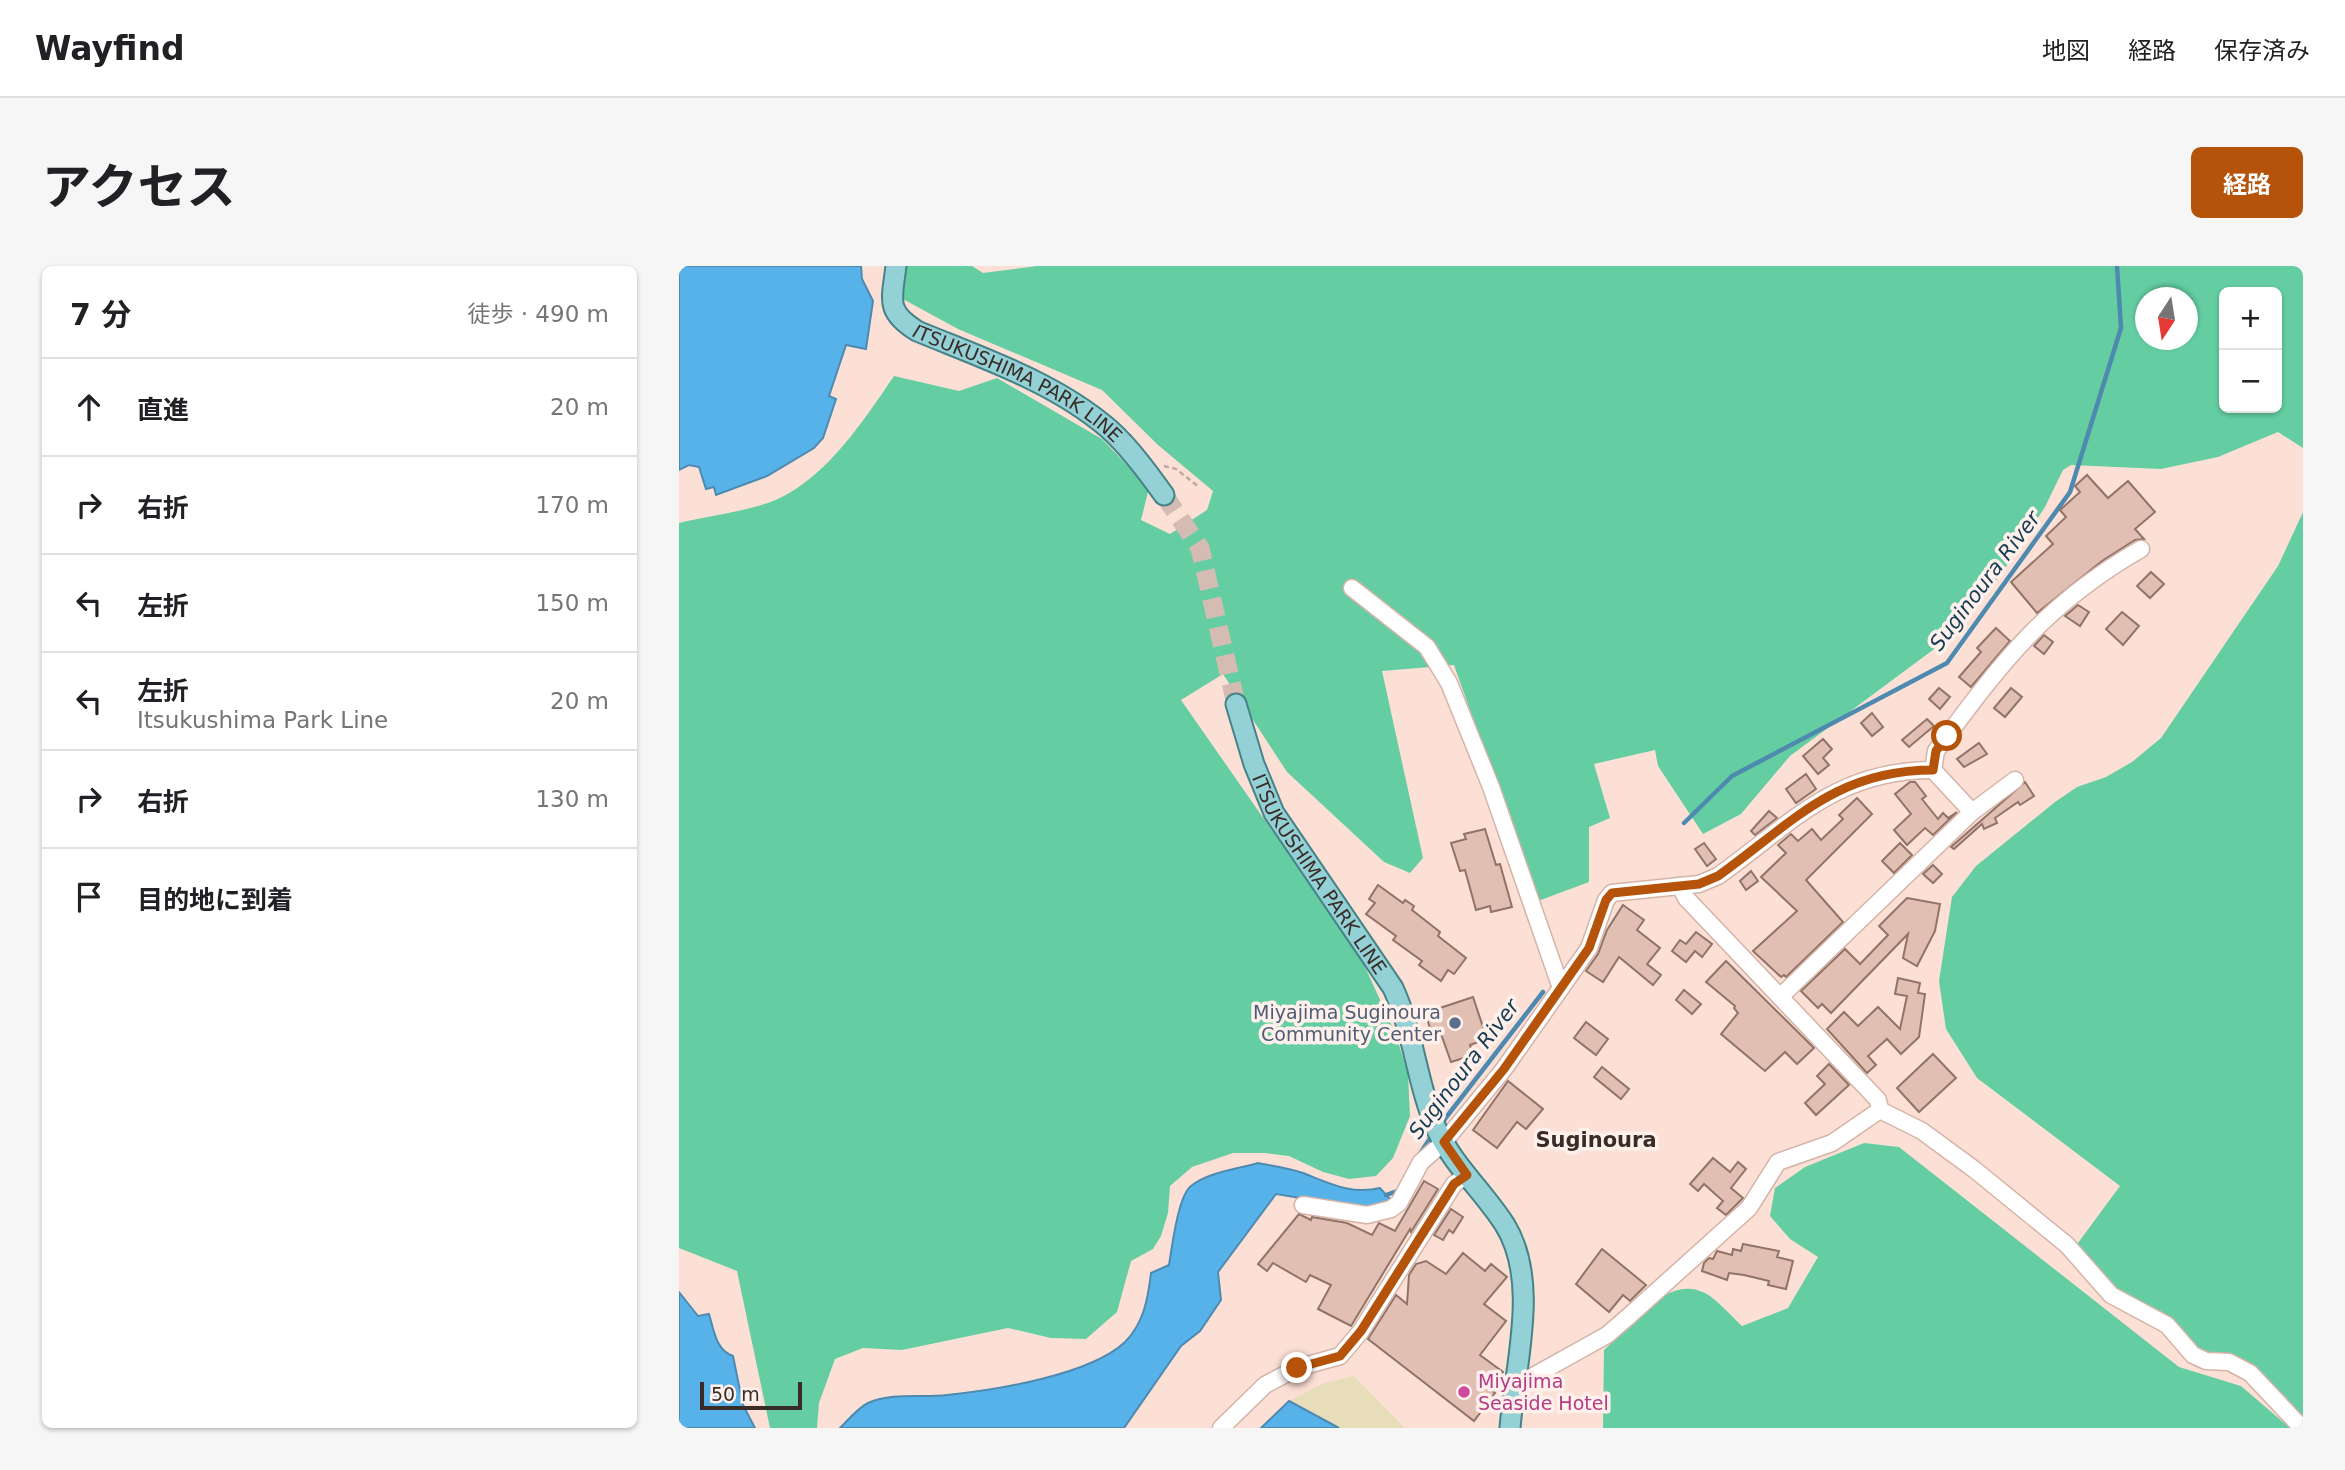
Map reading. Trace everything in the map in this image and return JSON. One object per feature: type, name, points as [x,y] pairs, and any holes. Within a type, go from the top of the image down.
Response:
[{"type":"main road","name":"ITSUKUSHIMA PARK LINE","points":[[896,266],[891,304],[899,319],[917,331],[1038,383],[1107,428],[1138,459],[1164,495]]},
{"type":"main road","name":"ITSUKUSHIMA PARK LINE","points":[[1236,704],[1254,764],[1275,813],[1393,988],[1403,1009],[1430,1111],[1441,1137],[1506,1226],[1521,1266],[1524,1294],[1510,1428]]},
{"type":"street","points":[[1933,770],[1936,751],[2027,634],[2097,574],[2141,549]]},
{"type":"street","points":[[1352,588],[1427,647],[1450,683],[1491,787],[1561,988]]},
{"type":"street","points":[[1933,770],[1972,812]]},
{"type":"street","points":[[1303,1205],[1367,1215],[1391,1209],[1399,1203],[1421,1162],[1504,1069],[1589,948],[1606,900],[1612,893],[1699,884],[1718,876],[1814,802],[1861,780],[1933,770]]},
{"type":"street","points":[[1780,997],[1972,812],[2015,780]]},
{"type":"street","points":[[1680,886],[1686,898],[1878,1100],[1880,1110]]},
{"type":"street","points":[[1514,1381],[1528,1379],[1607,1335],[1749,1208],[1778,1162],[1832,1143],[1880,1110]]},
{"type":"street","points":[[1880,1110],[1922,1131],[1975,1170],[2067,1245],[2111,1295],[2167,1325],[2193,1355],[2206,1361],[2229,1362],[2250,1373],[2302,1428]]},
{"type":"street","points":[[1221,1428],[1265,1385],[1297,1368],[1340,1356],[1361,1331],[1454,1184],[1467,1175]]},
{"type":"path","points":[[1164,466],[1176,469],[1199,487]]},
{"type":"green space","points":[[905,266],[972,266],[983,273],[1037,266],[2303,266],[2303,448],[2278,432],[2218,457],[2161,469],[2071,465],[2063,470],[2045,507],[1999,577],[1949,638],[1790,756],[1741,814],[1703,834],[1658,766],[1655,750],[1594,764],[1610,818],[1589,827],[1589,882],[1538,901],[1454,665],[1382,671],[1423,858],[1410,873],[1384,862],[1287,772],[1223,674],[1181,700],[1361,958],[1396,1035],[1408,1074],[1410,1116],[1393,1158],[1376,1176],[1349,1179],[1323,1172],[1289,1156],[1265,1153],[1233,1153],[1192,1167],[1170,1186],[1168,1213],[1161,1236],[1153,1249],[1131,1261],[1117,1312],[1086,1339],[1051,1338],[1008,1328],[902,1350],[863,1348],[835,1359],[819,1403],[817,1428],[770,1428],[737,1271],[679,1248],[679,523],[758,506],[798,488],[844,444],[894,376],[959,391],[997,378],[1102,439],[1149,488],[1141,520],[1170,534],[1207,510],[1213,491],[1158,445],[1102,390],[958,329],[901,298]]},
{"type":"green space","points":[[2303,512],[2303,1421],[2281,1394],[2234,1355],[2211,1356],[2195,1352],[2114,1288],[2075,1247],[2120,1186],[1977,1078],[1946,1029],[1939,981],[1952,897],[1976,866],[2055,802],[2077,787],[2106,777],[2132,762],[2161,738],[2278,566]]},
{"type":"green space","points":[[1864,1143],[1899,1147],[2179,1367],[2241,1386],[2290,1428],[1603,1428],[1604,1350],[1650,1305],[1663,1296],[1677,1290],[1691,1289],[1705,1293],[1742,1326],[1788,1308],[1818,1257],[1790,1239],[1770,1216],[1775,1188],[1805,1167]]},
{"type":"sand","points":[[1354,1376],[1405,1428],[1339,1428],[1289,1401],[1324,1383]]},
{"type":"water","points":[[679,266],[861,266],[862,279],[873,301],[866,349],[846,345],[829,396],[836,399],[823,438],[814,448],[767,476],[716,495],[714,487],[706,489],[699,467],[689,465],[679,470]]},
{"type":"water","points":[[1258,1163],[1298,1171],[1350,1189],[1380,1188],[1393,1202],[1362,1208],[1276,1194],[1218,1272],[1221,1300],[1200,1331],[1181,1346],[1124,1428],[840,1428],[861,1408],[878,1400],[897,1396],[947,1395],[1016,1385],[1066,1372],[1109,1354],[1125,1342],[1137,1327],[1146,1301],[1151,1273],[1169,1265],[1176,1222],[1186,1192],[1206,1177]]},
{"type":"water","points":[[679,1292],[698,1316],[709,1314],[719,1345],[733,1356],[743,1405],[755,1428],[679,1428]]},
{"type":"water","points":[[1289,1401],[1339,1428],[1261,1428]]},
{"type":"building","points":[[2087,475],[2108,498],[2128,481],[2155,512],[2135,529],[2144,539],[2135,540],[2102,561],[2037,613],[2011,582],[2053,544],[2046,536],[2066,517],[2060,510],[2080,492],[2075,486]]},
{"type":"building","points":[[2151,572],[2164,584],[2150,598],[2137,586]]},
{"type":"building","points":[[2078,605],[2089,612],[2080,626],[2065,616]]},
{"type":"building","points":[[2122,612],[2139,626],[2123,645],[2106,629]]},
{"type":"building","points":[[1996,628],[2010,641],[1971,687],[1959,677],[1981,652],[1977,648]]},
{"type":"building","points":[[2044,635],[2053,642],[2044,654],[2034,646]]},
{"type":"building","points":[[1939,688],[1950,697],[1940,709],[1929,699]]},
{"type":"building","points":[[2011,688],[2022,697],[2005,717],[1994,708]]},
{"type":"building","points":[[1872,713],[1883,727],[1872,736],[1861,723]]},
{"type":"building","points":[[1927,719],[1934,726],[1909,747],[1902,740]]},
{"type":"building","points":[[1823,739],[1832,749],[1823,758],[1829,765],[1818,774],[1803,756]]},
{"type":"building","points":[[1979,743],[1987,754],[1964,767],[1957,759]]},
{"type":"building","points":[[1806,774],[1816,789],[1796,803],[1786,789]]},
{"type":"building","points":[[1910,782],[1915,782],[1926,796],[1922,799],[1938,819],[1943,813],[1948,818],[1957,812],[1933,835],[1925,828],[1907,845],[1894,830],[1911,814],[1895,794]]},
{"type":"building","points":[[2025,782],[2034,796],[2020,805],[2018,802],[1995,818],[1997,823],[1984,829],[1982,824],[1954,849],[1951,847]]},
{"type":"building","points":[[1857,798],[1872,814],[1806,880],[1843,922],[1786,977],[1781,977],[1753,951],[1797,911],[1761,877],[1786,853],[1778,845],[1791,834],[1798,841],[1812,829],[1821,840],[1843,819],[1839,815]]},
{"type":"building","points":[[1769,811],[1777,818],[1755,835],[1751,831]]},
{"type":"building","points":[[1485,829],[1496,865],[1500,864],[1512,907],[1491,912],[1490,906],[1476,910],[1465,870],[1460,871],[1451,843],[1466,839],[1464,834]]},
{"type":"building","points":[[1704,843],[1716,859],[1707,866],[1695,849]]},
{"type":"building","points":[[1900,843],[1912,855],[1894,873],[1882,861]]},
{"type":"building","points":[[1933,865],[1942,874],[1933,883],[1923,874]]},
{"type":"building","points":[[1751,871],[1758,881],[1746,890],[1740,881]]},
{"type":"building","points":[[1378,885],[1403,903],[1405,900],[1414,906],[1412,910],[1440,932],[1438,936],[1466,958],[1454,974],[1448,970],[1441,981],[1419,965],[1422,961],[1393,940],[1396,936],[1366,914],[1375,903],[1369,899]]},
{"type":"building","points":[[1907,898],[1940,904],[1935,931],[1917,966],[1903,958],[1908,934],[1831,1013],[1822,1004],[1818,1008],[1801,991],[1845,949],[1860,964],[1888,935],[1879,926]]},
{"type":"building","points":[[1623,905],[1644,920],[1637,930],[1660,948],[1647,964],[1661,975],[1653,985],[1619,957],[1603,982],[1586,971],[1598,954],[1607,930]]},
{"type":"building","points":[[1696,932],[1712,944],[1702,957],[1695,951],[1686,962],[1672,951],[1680,940],[1686,944]]},
{"type":"building","points":[[1726,961],[1814,1048],[1797,1064],[1785,1052],[1765,1071],[1721,1034],[1738,1013],[1735,1006],[1706,982]]},
{"type":"building","points":[[1898,978],[1920,983],[1918,993],[1925,994],[1919,1037],[1901,1054],[1887,1039],[1868,1056],[1876,1065],[1867,1073],[1827,1029],[1844,1012],[1858,1026],[1878,1007],[1900,1029],[1907,996],[1895,994]]},
{"type":"building","points":[[1684,990],[1701,1004],[1692,1014],[1676,1000]]},
{"type":"building","name":"Miyajima Suginoura Community Center","points":[[1473,997],[1487,1039],[1470,1045],[1473,1055],[1451,1062],[1441,1034],[1433,1037],[1425,1013]]},
{"type":"building","points":[[1586,1022],[1608,1039],[1596,1055],[1574,1038]]},
{"type":"building","points":[[1933,1054],[1956,1078],[1919,1112],[1897,1088]]},
{"type":"building","points":[[1829,1064],[1849,1085],[1816,1115],[1805,1103],[1825,1084],[1817,1076]]},
{"type":"building","points":[[1602,1067],[1629,1089],[1621,1099],[1594,1077]]},
{"type":"building","points":[[1508,1081],[1543,1109],[1526,1129],[1517,1122],[1497,1148],[1473,1130]]},
{"type":"building","points":[[1713,1158],[1730,1172],[1738,1162],[1746,1169],[1731,1188],[1743,1198],[1726,1215],[1717,1208],[1723,1201],[1704,1184],[1698,1191],[1690,1184]]},
{"type":"building","points":[[1424,1181],[1438,1189],[1411,1232],[1410,1229],[1351,1326],[1318,1309],[1331,1285],[1310,1275],[1306,1282],[1273,1263],[1267,1271],[1258,1264],[1299,1214],[1311,1220],[1312,1217],[1347,1223],[1372,1235],[1379,1223],[1395,1231]]},
{"type":"building","points":[[1451,1209],[1463,1217],[1453,1233],[1449,1230],[1443,1240],[1434,1235]]},
{"type":"building","points":[[1743,1244],[1779,1251],[1777,1257],[1793,1261],[1786,1289],[1768,1285],[1769,1281],[1744,1275],[1729,1273],[1727,1280],[1702,1271],[1704,1263],[1709,1258],[1713,1259],[1717,1251],[1732,1255],[1733,1249],[1741,1251]]},
{"type":"building","points":[[1602,1249],[1646,1285],[1630,1301],[1623,1295],[1609,1312],[1576,1284]]},
{"type":"building","points":[[1463,1253],[1485,1271],[1491,1264],[1507,1277],[1484,1304],[1506,1321],[1480,1355],[1503,1372],[1490,1389],[1495,1393],[1474,1421],[1368,1339],[1396,1295],[1407,1304],[1409,1275],[1416,1264],[1426,1261],[1446,1274]]},
{"type":"waterway","name":"Suginoura River","points":[[1684,823],[1732,776],[1947,663],[2070,492],[2121,328],[2117,266]]},
{"type":"waterway","name":"Suginoura River","points":[[1441,1124],[1543,992]]},
{"type":"waterway","name":"Suginoura River","points":[[1417,1158],[1433,1134]]},
{"type":"waterway","name":"Suginoura River","points":[[1386,1195],[1400,1190]]},
{"type":"tunnel","points":[[1164,495],[1200,548],[1236,704]]},
{"type":"place","name":"Miyajima Suginoura Community Center","points":[[1455,1023]]},
{"type":"place","name":"Miyajima Seaside Hotel","points":[[1464,1392]]},
{"type":"district","name":"Suginoura","points":[[1596,1140]]},
{"type":"route","points":[[1297,1368],[1340,1356],[1361,1331],[1454,1184],[1467,1175],[1444,1142],[1504,1069],[1589,948],[1606,900],[1612,893],[1699,884],[1718,876],[1814,802],[1861,780],[1933,770],[1936,751],[1947,736]]}]
